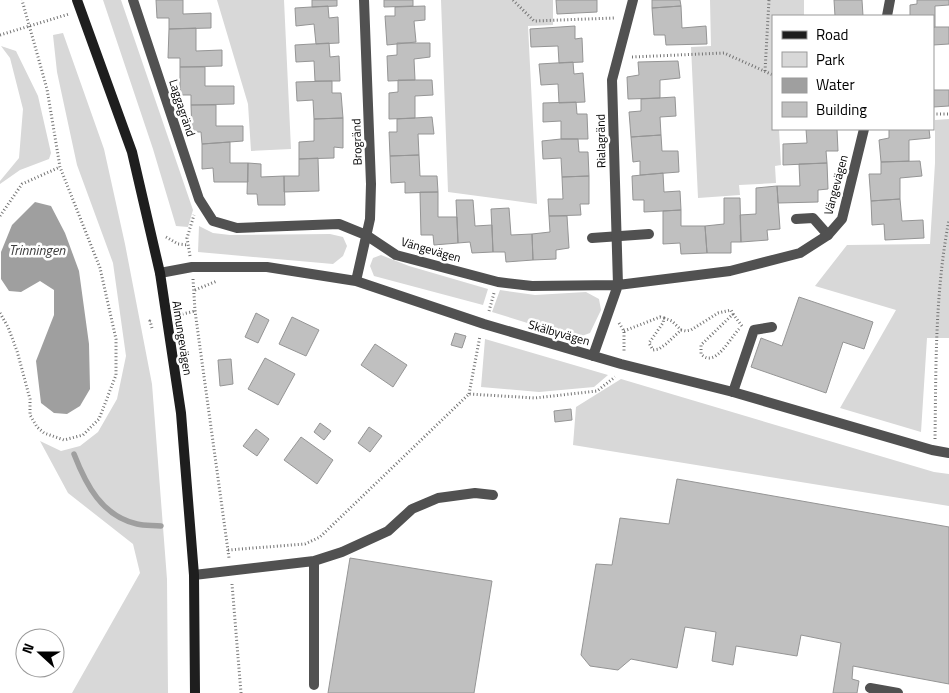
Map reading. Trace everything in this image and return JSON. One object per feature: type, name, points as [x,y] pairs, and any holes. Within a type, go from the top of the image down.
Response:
[{"type":"street","name":"Almungevägen","points":[[77,0],[132,152],[160,273],[181,413],[194,575],[195,693]]},
{"type":"street","name":"Laggagränd","points":[[133,0],[199,199],[213,221]]},
{"type":"street","name":"Brogränd","points":[[356,280],[370,219],[371,184],[364,0]]},
{"type":"street","name":"Rialagränd","points":[[618,285],[612,80],[630,18],[633,0]]},
{"type":"street","points":[[887,15],[890,0]]},
{"type":"street","name":"Vängevägen","points":[[213,221],[237,228],[339,224],[366,235],[396,255],[498,282],[532,286],[618,285],[730,271],[800,253],[828,236],[842,219],[864,130]]},
{"type":"street","points":[[796,218],[813,218],[828,236]]},
{"type":"street","points":[[592,238],[649,234]]},
{"type":"street","name":"Skälbyvägen","points":[[160,273],[192,267],[267,267],[356,280],[484,324],[593,356],[733,392],[932,450],[949,453]]},
{"type":"street","points":[[593,356],[618,285]]},
{"type":"street","points":[[733,392],[754,330],[772,326]]},
{"type":"street","points":[[194,575],[314,561],[342,552],[388,531],[412,509],[438,498],[476,493],[493,496]]},
{"type":"street","points":[[314,561],[314,685]]},
{"type":"street","points":[[870,688],[898,693]]},
{"type":"path","points":[[0,313],[8,327],[17,351],[30,399],[30,415],[37,427],[44,433],[64,440],[83,436],[99,418],[116,375],[116,339],[100,268],[60,167],[47,89],[22,0]]},
{"type":"path","points":[[513,0],[534,21],[630,18]]},
{"type":"path","points":[[765,71],[770,0]]},
{"type":"path","points":[[0,36],[81,10]]},
{"type":"path","points":[[618,58],[724,53],[772,74]]},
{"type":"path","points":[[934,114],[949,114]]},
{"type":"path","points":[[0,216],[22,184],[60,167]]},
{"type":"path","points":[[199,199],[187,238],[192,267],[195,311],[228,550],[240,693]]},
{"type":"path","points":[[932,450],[935,442],[936,346],[943,251],[949,220]]},
{"type":"path","points":[[162,230],[166,238],[178,244],[188,245]]},
{"type":"path","points":[[228,550],[305,544],[320,537],[468,394],[535,398],[596,391],[617,376],[625,352],[624,332],[611,308]]},
{"type":"path","points":[[624,332],[660,316],[672,321],[681,330],[691,330],[726,310],[732,310],[742,326],[754,330]]},
{"type":"path","points":[[733,314],[701,345],[701,354],[705,358],[716,357],[742,326]]},
{"type":"path","points":[[664,318],[663,323],[649,343],[653,350],[659,349],[681,330]]},
{"type":"green space","points":[[103,0],[121,0],[193,210],[188,227],[176,226],[153,149]]},
{"type":"green space","points":[[217,0],[284,0],[291,149],[251,151],[248,104]]},
{"type":"green space","points":[[441,0],[553,0],[553,25],[528,26],[537,204],[448,192]]},
{"type":"green space","points":[[710,0],[804,0],[804,15],[772,15],[772,130],[779,130],[781,165],[775,166],[776,183],[739,185],[740,195],[698,198],[691,47],[711,46]]},
{"type":"green space","points":[[63,33],[104,149],[125,244],[152,384],[167,579],[168,693],[72,693],[140,573],[133,544],[68,493],[40,441],[61,451],[80,446],[98,432],[117,399],[126,356],[113,263],[77,165],[57,72],[53,35]]},
{"type":"green space","points":[[1,46],[16,51],[38,96],[51,153],[49,159],[20,170],[0,184],[0,181],[19,158],[23,109],[10,58]]},
{"type":"green space","points":[[949,119],[949,338],[927,338],[921,432],[840,408],[896,310],[815,286],[847,245],[930,244],[935,163],[935,120]]},
{"type":"green space","points":[[199,226],[213,233],[230,235],[330,234],[343,237],[347,246],[343,256],[333,264],[198,252]]},
{"type":"green space","points":[[381,255],[409,266],[488,289],[483,305],[374,276],[370,266],[373,258]]},
{"type":"green space","points":[[500,290],[535,295],[586,292],[599,299],[601,310],[590,333],[576,338],[492,312]]},
{"type":"green space","points":[[485,339],[608,375],[594,387],[539,392],[481,387]]},
{"type":"green space","points":[[621,379],[934,472],[949,474],[949,506],[573,445],[576,407]]},
{"type":"water","name":"Trinningen","points":[[35,202],[51,206],[65,233],[79,271],[89,344],[90,389],[80,406],[67,414],[54,413],[41,403],[36,361],[54,315],[54,290],[40,281],[21,292],[9,291],[1,279],[1,252],[12,225]]},
{"type":"building","points":[[156,0],[183,0],[183,14],[211,13],[211,28],[169,29],[169,18],[157,18]]},
{"type":"building","points":[[312,0],[337,0],[337,6],[312,7]]},
{"type":"building","points":[[384,0],[413,0],[413,6],[384,7]]},
{"type":"building","points":[[556,0],[597,0],[597,12],[557,14]]},
{"type":"building","points":[[652,0],[680,0],[681,6],[652,8]]},
{"type":"building","points":[[834,0],[862,0],[863,15],[835,15]]},
{"type":"building","points":[[917,0],[949,0],[949,5],[935,6],[934,28],[934,15],[910,15],[910,5],[917,4]]},
{"type":"building","points":[[328,6],[329,18],[338,17],[339,43],[316,44],[314,24],[296,26],[295,8]]},
{"type":"building","points":[[425,6],[425,20],[414,21],[416,42],[387,45],[385,16],[395,16],[395,7]]},
{"type":"building","points":[[681,6],[682,28],[706,26],[707,44],[666,45],[665,35],[654,35],[652,8]]},
{"type":"building","points":[[575,26],[575,39],[582,38],[583,62],[559,63],[558,46],[531,47],[530,29]]},
{"type":"building","points":[[949,27],[949,44],[934,45],[934,28]]},
{"type":"building","points":[[196,28],[196,51],[222,50],[222,66],[180,67],[180,58],[168,58],[169,29]]},
{"type":"building","points":[[329,43],[330,57],[339,56],[340,81],[315,81],[314,61],[296,62],[295,45]]},
{"type":"building","points":[[397,43],[430,43],[430,57],[414,59],[415,80],[388,81],[387,56],[397,55]]},
{"type":"building","points":[[678,61],[680,78],[660,80],[660,98],[628,99],[627,77],[639,75],[638,62]]},
{"type":"building","points":[[573,62],[574,74],[583,73],[585,102],[559,103],[558,84],[541,85],[539,64]]},
{"type":"building","points":[[180,67],[205,67],[205,86],[234,86],[234,104],[191,105],[191,95],[180,95]]},
{"type":"building","points":[[398,80],[432,80],[433,95],[415,96],[415,118],[389,119],[389,93],[398,92]]},
{"type":"building","points":[[332,81],[332,93],[341,93],[343,118],[314,119],[313,100],[297,101],[296,82]]},
{"type":"building","points":[[934,90],[949,90],[949,106],[934,107]]},
{"type":"building","points":[[675,97],[676,116],[660,117],[661,135],[631,137],[629,112],[641,111],[641,99]]},
{"type":"building","points":[[576,102],[577,114],[587,114],[588,139],[561,139],[561,121],[543,122],[543,103]]},
{"type":"building","points":[[191,105],[216,105],[216,126],[243,126],[243,141],[202,144],[201,132],[192,132]]},
{"type":"building","points":[[432,117],[434,134],[418,134],[419,155],[390,156],[389,132],[397,132],[397,119]]},
{"type":"building","points":[[343,118],[343,148],[334,147],[334,158],[299,159],[299,142],[314,141],[314,119]]},
{"type":"building","points":[[806,130],[837,130],[838,151],[826,151],[827,163],[783,165],[783,144],[807,143]]},
{"type":"building","points":[[889,130],[929,130],[930,138],[909,140],[909,161],[881,162],[879,140],[889,138]]},
{"type":"building","points":[[661,135],[662,151],[678,151],[679,172],[640,175],[640,161],[633,162],[631,137]]},
{"type":"building","points":[[578,139],[579,152],[588,152],[589,176],[562,177],[561,158],[543,159],[542,141]]},
{"type":"building","points":[[230,142],[230,163],[248,163],[248,182],[214,182],[213,168],[202,169],[202,144]]},
{"type":"building","points":[[419,155],[420,176],[437,176],[438,192],[405,193],[405,182],[391,183],[390,156]]},
{"type":"building","points":[[318,158],[319,191],[284,192],[284,176],[299,176],[299,159]]},
{"type":"building","points":[[920,161],[922,176],[900,178],[900,199],[871,201],[869,174],[881,174],[881,162]]},
{"type":"building","points":[[248,163],[261,164],[261,177],[284,176],[285,205],[258,205],[257,194],[247,194]]},
{"type":"building","points":[[827,163],[828,189],[818,190],[818,202],[778,203],[777,186],[800,186],[799,164]]},
{"type":"building","points":[[663,173],[664,192],[680,191],[681,210],[644,212],[644,200],[633,200],[632,176]]},
{"type":"building","points":[[589,176],[589,204],[580,204],[581,215],[549,216],[548,199],[563,199],[562,177]]},
{"type":"building","points":[[777,186],[780,229],[767,230],[768,240],[741,242],[740,215],[756,214],[756,188]]},
{"type":"building","points":[[420,192],[438,192],[438,217],[457,217],[458,243],[434,245],[433,235],[421,235]]},
{"type":"building","points":[[724,198],[740,198],[741,242],[731,242],[731,253],[707,253],[705,226],[724,224]]},
{"type":"building","points":[[900,199],[902,221],[923,220],[924,238],[885,240],[884,224],[872,225],[871,201]]},
{"type":"building","points":[[456,200],[473,200],[475,226],[492,225],[493,252],[472,253],[470,242],[458,243]]},
{"type":"building","points":[[509,208],[511,235],[532,234],[533,260],[506,262],[505,252],[493,252],[491,209]]},
{"type":"building","points":[[681,210],[681,226],[705,226],[707,253],[681,254],[680,243],[663,244],[663,211]]},
{"type":"building","points":[[549,216],[567,216],[569,248],[556,250],[556,259],[533,260],[532,234],[550,232]]},
{"type":"building","points":[[799,297],[873,322],[864,349],[843,342],[826,393],[751,367],[761,338],[782,346]]},
{"type":"building","points":[[256,313],[269,320],[258,343],[245,337]]},
{"type":"building","points":[[292,317],[319,330],[306,356],[279,344]]},
{"type":"building","points":[[455,333],[466,336],[462,348],[451,345]]},
{"type":"building","points":[[375,344],[407,365],[393,387],[361,365]]},
{"type":"building","points":[[265,358],[295,374],[278,405],[248,389]]},
{"type":"building","points":[[231,359],[233,384],[220,386],[218,360]]},
{"type":"building","points":[[571,409],[572,420],[555,422],[554,411]]},
{"type":"building","points":[[320,423],[331,431],[324,440],[314,432]]},
{"type":"building","points":[[369,427],[382,436],[370,452],[358,443]]},
{"type":"building","points":[[256,429],[269,439],[257,456],[243,446]]},
{"type":"building","points":[[301,437],[333,460],[317,484],[284,460]]},
{"type":"building","points":[[677,479],[949,527],[949,684],[853,666],[852,679],[859,681],[857,693],[833,693],[841,643],[801,635],[797,656],[736,646],[733,665],[712,661],[716,632],[685,627],[677,668],[631,659],[618,670],[590,666],[581,655],[596,564],[612,565],[620,518],[669,524]]},
{"type":"building","points":[[350,558],[492,581],[474,693],[328,693]]},
{"type":"waterway","points":[[74,454],[90,488],[105,507],[125,520],[140,525],[161,526]]}]
